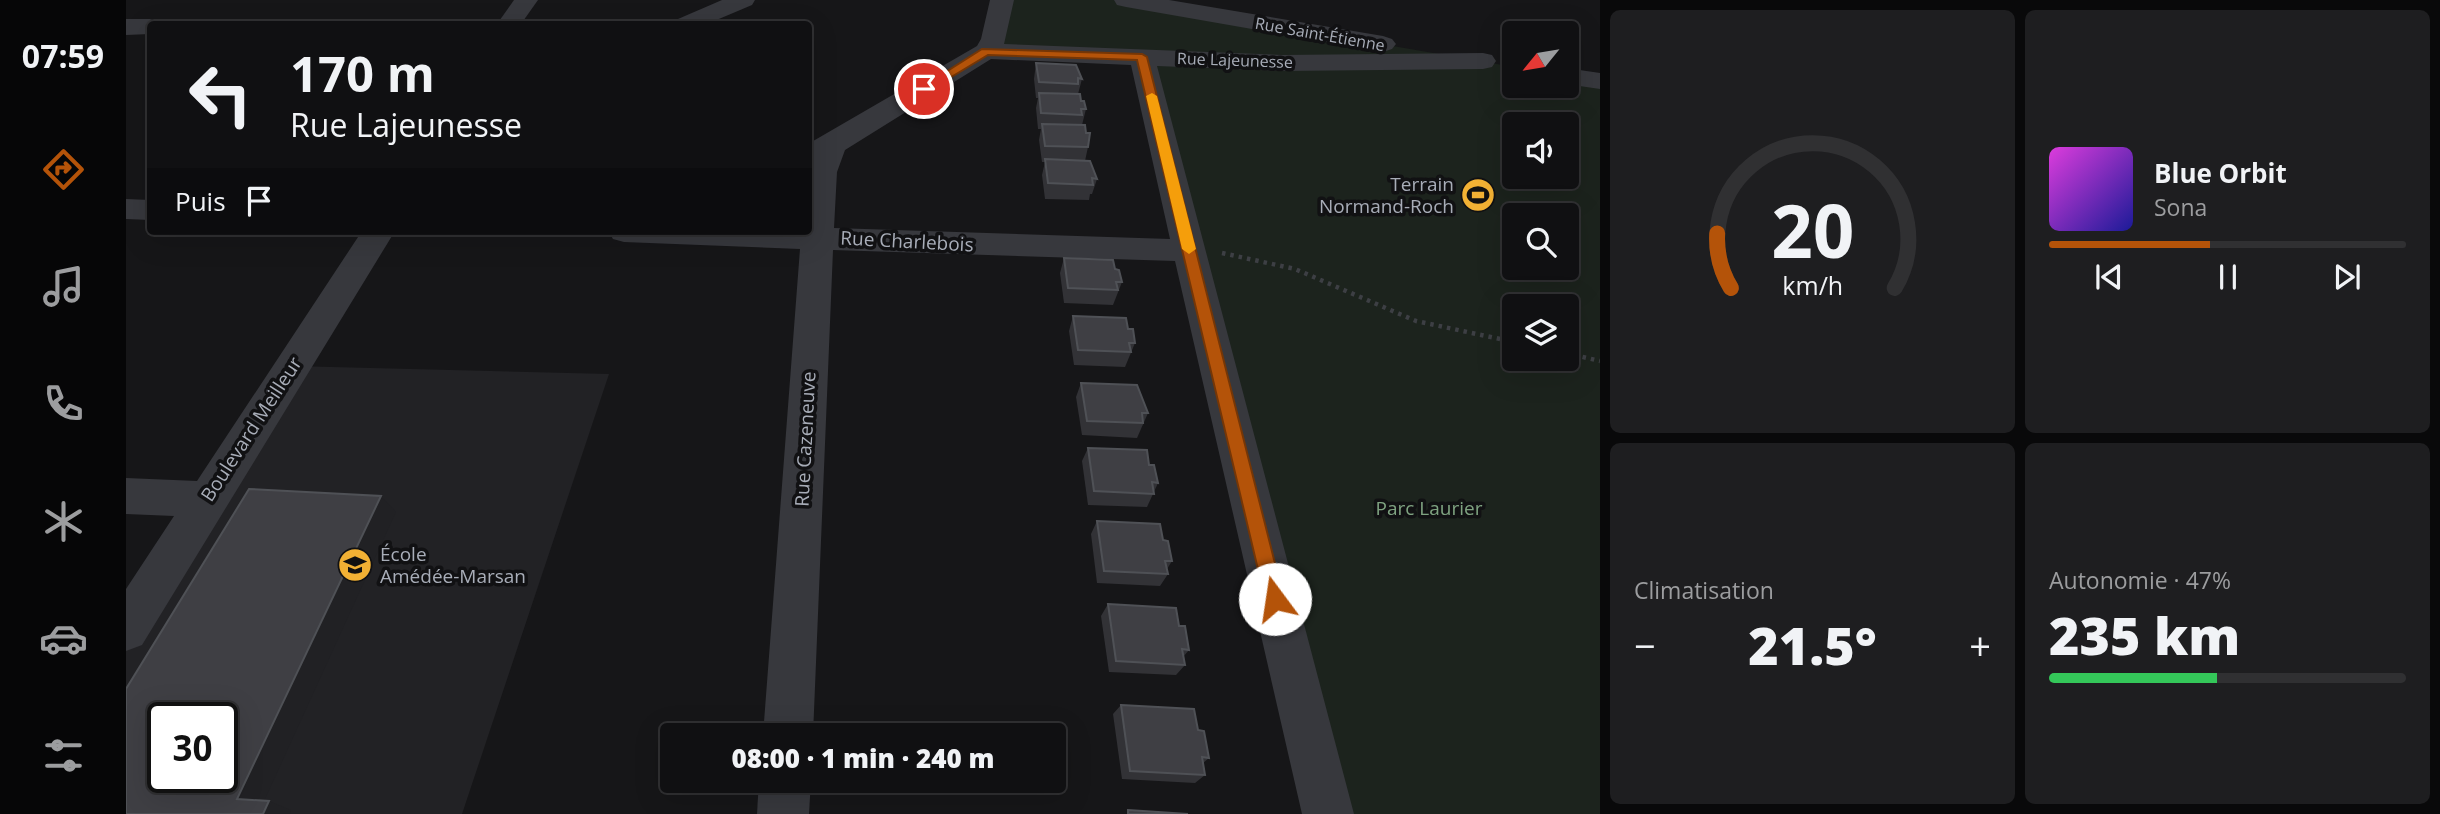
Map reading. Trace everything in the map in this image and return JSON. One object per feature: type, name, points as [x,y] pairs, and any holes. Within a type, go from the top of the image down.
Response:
[{"type":"street","points":[[511,21],[526,0]]},
{"type":"street","points":[[694,21],[743,0]]},
{"type":"street","points":[[820,150],[986,51],[994,39],[1002,0]]},
{"type":"street","name":"Rue Saint-Étienne","points":[[1126,0],[1493,63]]},
{"type":"street","points":[[126,27],[147,27]]},
{"type":"street","name":"Rue Lajeunesse","points":[[986,51],[1282,63],[1493,63]]},
{"type":"street","points":[[1142,57],[1328,814]]},
{"type":"street","points":[[1579,78],[1600,81]]},
{"type":"street","name":"Rue Cazeneuve","points":[[789,723],[822,172],[820,150]]},
{"type":"street","points":[[126,209],[147,210]]},
{"type":"street","name":"Boulevard Meilleur","points":[[126,629],[205,500],[376,235]]},
{"type":"street","name":"Rue Charlebois","points":[[756,235],[1076,249],[1189,250]]},
{"type":"street","points":[[126,496],[205,500]]},
{"type":"street","points":[[783,814],[784,793]]},
{"type":"path","points":[[1189,250],[1246,256],[1295,269],[1416,321],[1502,339]]},
{"type":"path","points":[[1579,357],[1600,361]]},
{"type":"shaded area","name":"École Amédée-Marsan","points":[[292,366],[609,374],[462,814],[126,814],[126,629]]},
{"type":"green space","name":"Parc Laurier","points":[[1002,0],[1126,0],[1502,65],[1502,98],[1579,98],[1579,78],[1600,81],[1600,814],[1328,814],[1142,57],[986,51]]},
{"type":"building","points":[[1036,63],[1076,65],[1082,79],[1078,78],[1078,84],[1039,82]]},
{"type":"building","points":[[1039,93],[1080,94],[1086,109],[1081,109],[1082,115],[1041,113]]},
{"type":"building","points":[[1042,124],[1085,125],[1086,133],[1090,133],[1088,147],[1045,146]]},
{"type":"building","points":[[1045,159],[1090,161],[1097,179],[1092,178],[1093,185],[1048,183]]},
{"type":"building","points":[[1064,258],[1113,260],[1122,282],[1116,282],[1118,290],[1068,288]]},
{"type":"building","points":[[1073,316],[1126,318],[1128,329],[1133,329],[1135,343],[1129,343],[1131,352],[1078,350]]},
{"type":"building","points":[[1081,383],[1137,385],[1148,413],[1142,413],[1143,423],[1087,421]]},
{"type":"building","points":[[1088,448],[1147,450],[1149,465],[1154,465],[1158,483],[1152,482],[1154,494],[1094,491]]},
{"type":"building","points":[[249,489],[381,496],[237,799],[269,801],[263,814],[126,814],[126,689]]},
{"type":"building","points":[[1097,521],[1160,524],[1163,540],[1168,541],[1172,561],[1165,561],[1168,574],[1104,571]]},
{"type":"building","points":[[1108,604],[1176,608],[1179,626],[1185,626],[1189,650],[1182,649],[1185,665],[1116,661]]},
{"type":"building","points":[[1121,705],[1194,709],[1198,730],[1204,731],[1209,758],[1202,757],[1205,775],[1130,771]]},
{"type":"building","points":[[1128,810],[1188,814],[1128,814]]},
{"type":"slow traffic","points":[[1152,96],[1189,249]]},
{"type":"place","name":"Terrain Normand-Roch","points":[[1478,195]]},
{"type":"place","name":"École Amédée-Marsan","points":[[355,565]]},
{"type":"route","points":[[924,89],[986,51],[1142,57],[1275,599]]}]
